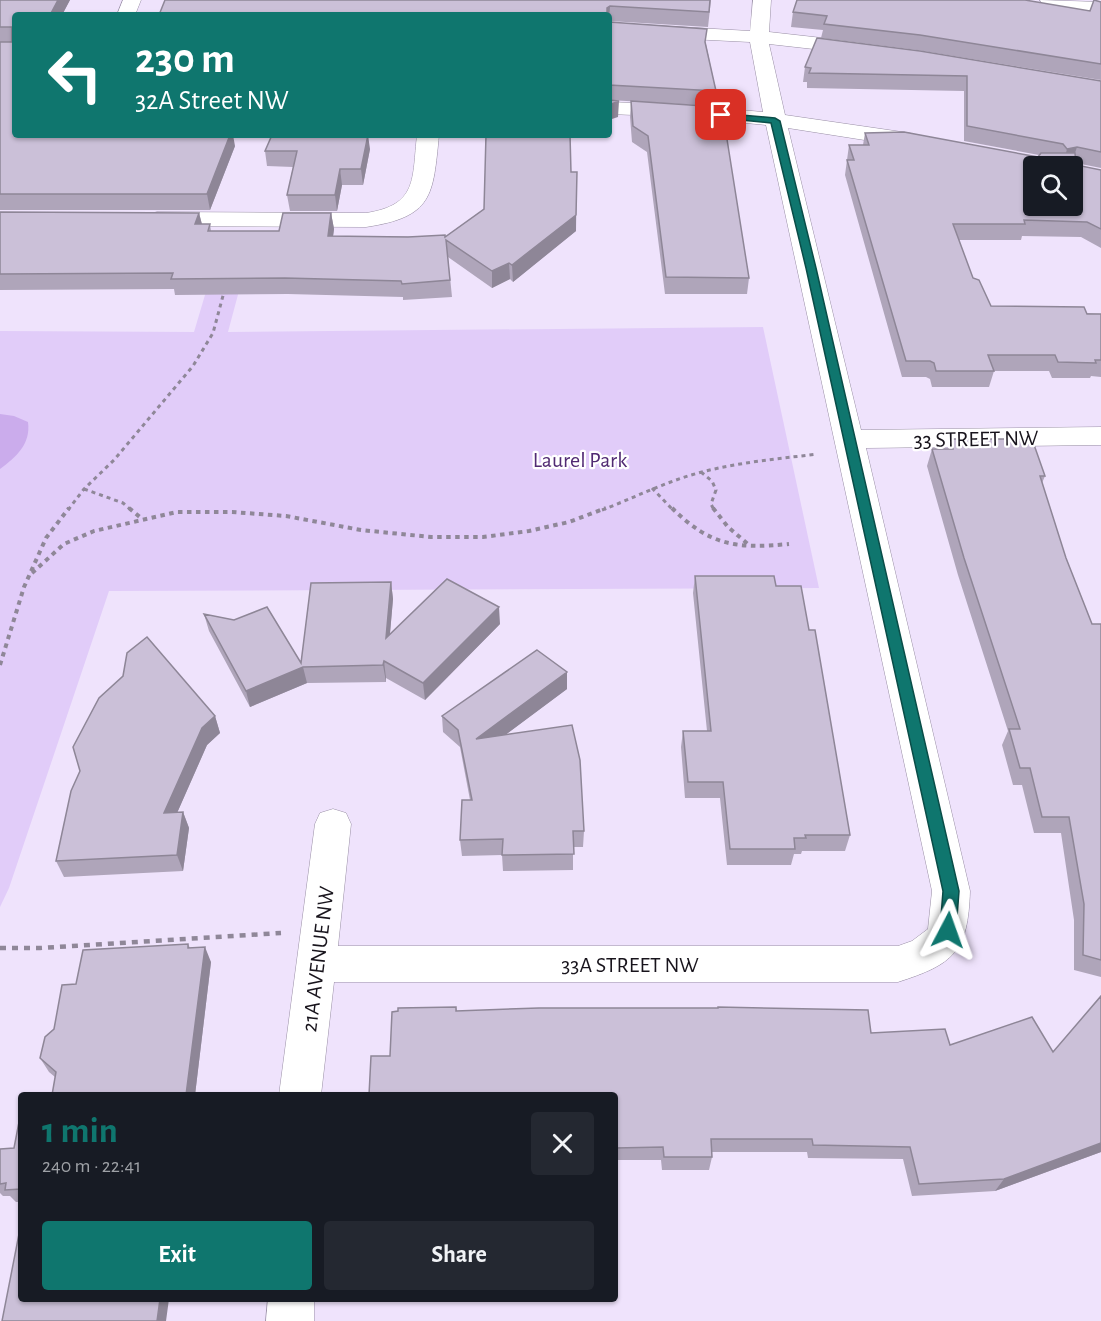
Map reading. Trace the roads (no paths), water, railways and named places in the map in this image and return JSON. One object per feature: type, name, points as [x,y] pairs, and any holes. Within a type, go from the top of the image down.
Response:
[{"type":"street","points":[[762,0],[759,37],[761,58],[851,445]]},
{"type":"street","points":[[1061,1],[1101,8]]},
{"type":"street","points":[[612,29],[759,37],[877,51]]},
{"type":"street","points":[[612,108],[812,124],[929,143]]},
{"type":"street","points":[[139,219],[366,220],[390,216],[403,212],[418,197],[422,188],[428,138]]},
{"type":"street","name":"33 STREET NW","points":[[851,445],[1101,436]]},
{"type":"street","name":"33A STREET NW","points":[[319,947],[898,964],[920,958],[939,945],[948,930],[951,891],[851,445]]},
{"type":"street","name":"21A AVENUE NW","points":[[300,1092],[333,824]]},
{"type":"street","points":[[290,1321],[291,1302]]},
{"type":"park label","name":"Laurel Park","points":[[580,459]]}]
